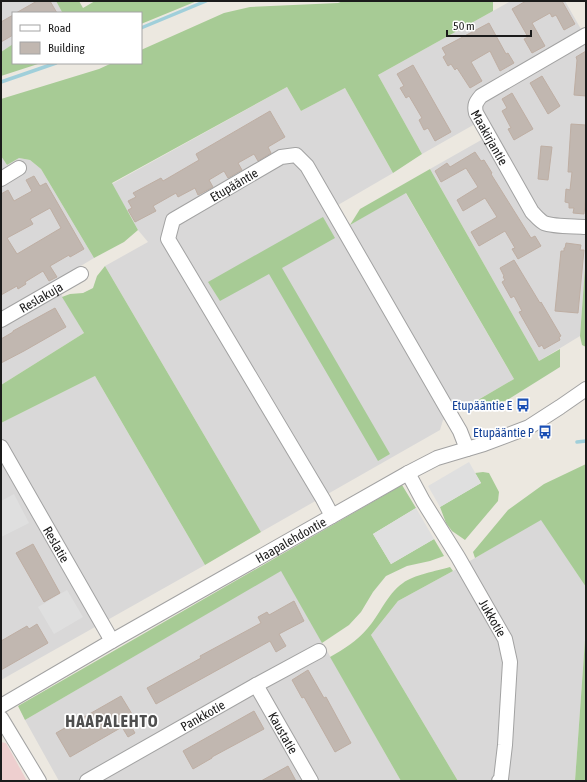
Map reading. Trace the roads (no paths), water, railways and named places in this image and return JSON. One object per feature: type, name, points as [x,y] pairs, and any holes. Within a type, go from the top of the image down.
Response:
[{"type":"street","name":"Maakirjantie","points":[[586,35],[481,96],[477,100],[474,107],[532,212],[545,223],[552,225],[586,227]]},
{"type":"street","name":"Etupääntie","points":[[332,516],[168,239],[173,220],[281,157],[296,155],[307,166],[460,431],[467,449]]},
{"type":"street","points":[[1,179],[20,168]]},
{"type":"street","name":"Reslakuja","points":[[1,320],[81,274]]},
{"type":"street","name":"Haapalehdontie","points":[[1,706],[112,641],[408,473],[437,458],[529,427],[586,389]]},
{"type":"street","name":"Reslatie","points":[[1,447],[112,641]]},
{"type":"street","name":"Jukkotie","points":[[408,473],[505,639],[510,662],[505,745],[501,779],[499,781]]},
{"type":"street","name":"Pankkotie","points":[[87,781],[319,651]]},
{"type":"street","name":"Kaustatie","points":[[256,685],[311,781]]},
{"type":"street","points":[[1,718],[39,781]]},
{"type":"waterway","points":[[142,28],[206,1]]},
{"type":"waterway","points":[[1,82],[53,64]]},
{"type":"waterway","points":[[577,442],[586,441]]},
{"type":"place","name":"Etupääntie E","points":[[523,405]]},
{"type":"place","name":"Etupääntie P","points":[[545,432]]},
{"type":"district","name":"HAAPALEHTO","points":[[112,721]]}]
